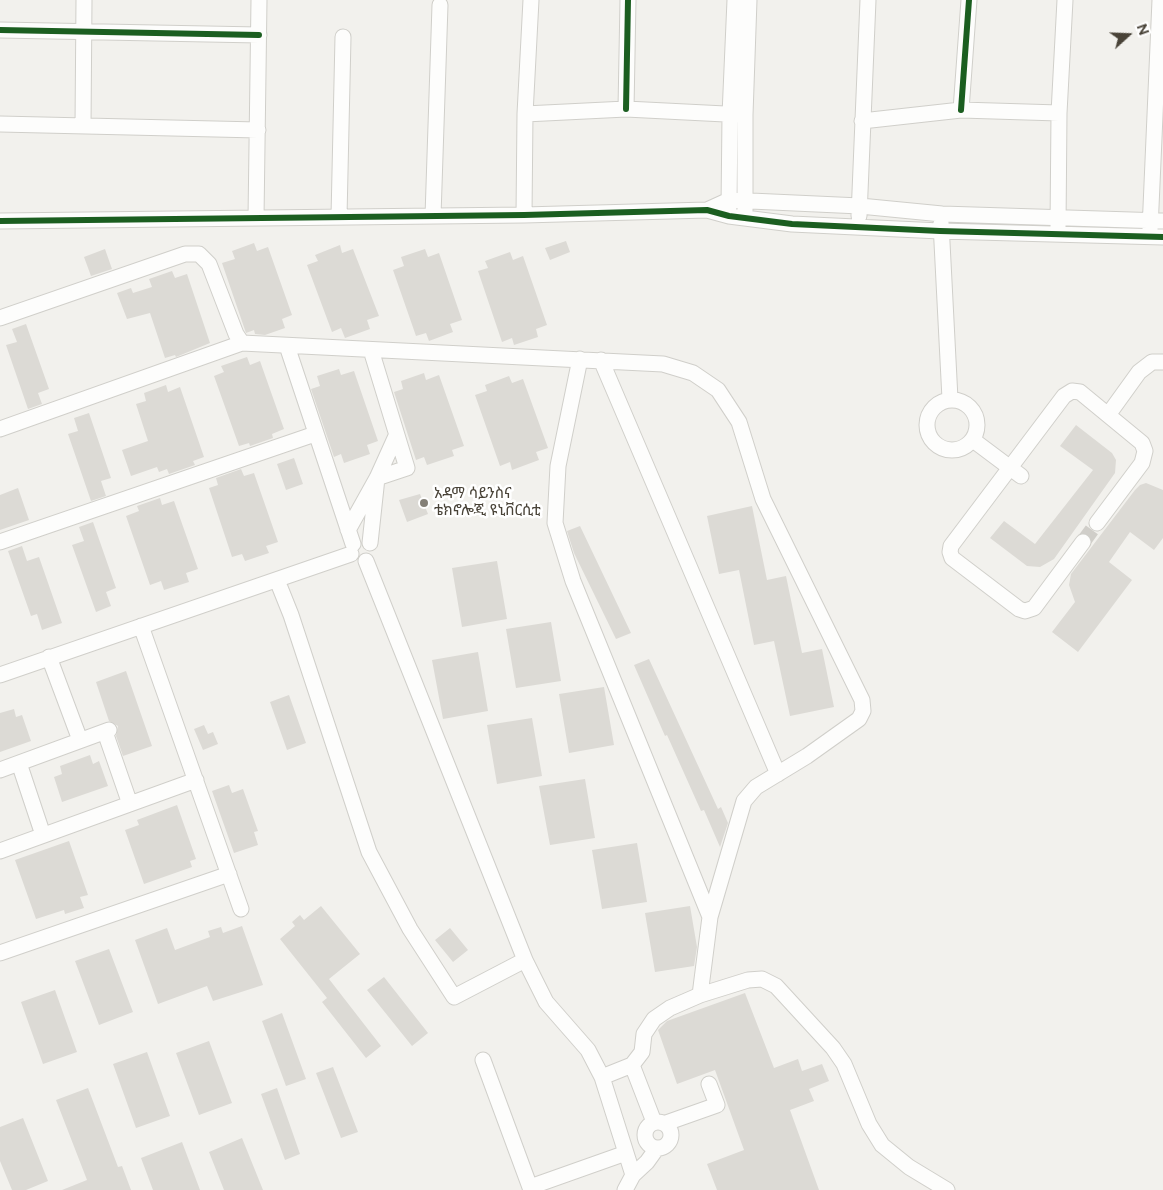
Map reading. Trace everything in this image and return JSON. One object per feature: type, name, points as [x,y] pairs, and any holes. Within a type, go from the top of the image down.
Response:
[{"type":"street","points":[[83,126],[84,0]]},
{"type":"street","points":[[256,218],[259,0]]},
{"type":"street","points":[[524,214],[531,0]]},
{"type":"street","points":[[626,108],[628,0]]},
{"type":"street","points":[[735,0],[737,115],[745,217]]},
{"type":"street","points":[[729,216],[749,0]]},
{"type":"street","points":[[859,226],[868,0]]},
{"type":"street","points":[[961,110],[969,0]]},
{"type":"street","points":[[1057,235],[1059,113],[1065,0]]},
{"type":"street","points":[[1157,229],[1160,0]]},
{"type":"street","points":[[433,216],[440,5]]},
{"type":"street","points":[[0,30],[259,36]]},
{"type":"street","points":[[339,217],[343,37]]},
{"type":"street","points":[[526,114],[626,108],[737,115]]},
{"type":"street","points":[[862,121],[961,110],[1059,113]]},
{"type":"street","points":[[0,124],[258,130]]},
{"type":"street","points":[[707,210],[729,200],[860,206],[942,214],[1058,218],[1157,229]]},
{"type":"street","points":[[0,221],[433,216],[707,210],[729,216],[792,224],[940,231],[1057,235],[1157,229]]},
{"type":"street","points":[[942,214],[940,231],[950,399]]},
{"type":"street","points":[[0,318],[185,254],[199,254],[208,264],[236,334],[242,343]]},
{"type":"street","points":[[0,429],[242,343],[663,364],[694,373],[718,390],[739,422],[763,499],[862,700],[863,711],[859,718],[756,787],[744,801],[710,917],[700,995]]},
{"type":"street","points":[[0,675],[276,580],[351,543],[363,539],[373,547],[372,556],[366,561],[357,561],[351,543],[315,434],[287,346]]},
{"type":"street","points":[[371,350],[407,468],[377,478]]},
{"type":"street","points":[[580,359],[558,466],[555,523],[573,581],[710,917]]},
{"type":"street","points":[[601,360],[778,774]]},
{"type":"street","points":[[1108,415],[1139,372],[1152,362],[1163,362]]},
{"type":"street","points":[[1083,542],[1034,608],[1025,610],[1019,609],[952,558],[951,546],[1016,472],[1064,396],[1072,392],[1080,392],[1142,443],[1145,451],[1142,463],[1098,522]]},
{"type":"street","points":[[950,399],[964,402],[974,412],[978,426],[973,440],[962,449],[948,450],[935,444],[930,438],[927,424],[928,416],[936,405],[950,399]]},
{"type":"street","points":[[0,542],[315,434]]},
{"type":"street","points":[[351,543],[396,436]]},
{"type":"street","points":[[973,440],[1016,472]]},
{"type":"street","points":[[370,543],[377,478]]},
{"type":"street","points":[[366,561],[525,960],[546,1002],[588,1050],[602,1077],[632,1175]]},
{"type":"street","points":[[276,580],[291,615],[369,852],[410,929],[454,997],[525,960]]},
{"type":"street","points":[[141,626],[241,909]]},
{"type":"street","points":[[48,657],[80,740]]},
{"type":"street","points":[[0,770],[107,731],[130,804]]},
{"type":"street","points":[[19,763],[43,835]]},
{"type":"street","points":[[0,851],[196,780]]},
{"type":"street","points":[[0,953],[229,874]]},
{"type":"street","points":[[602,1077],[632,1065],[642,1052],[644,1034],[654,1019],[670,1008],[700,995],[748,980],[762,980],[776,986],[833,1048],[844,1064],[869,1124],[882,1145],[909,1166],[947,1190]]},
{"type":"street","points":[[483,1060],[530,1188],[624,1150],[651,1143],[666,1145],[672,1137],[671,1132],[660,1123],[632,1065]]},
{"type":"street","points":[[625,1190],[632,1175],[647,1162],[651,1143],[647,1128],[717,1105],[709,1084]]},
{"type":"building","points":[[566,241],[570,252],[550,260],[545,248]]},
{"type":"building","points":[[254,243],[257,251],[268,247],[292,315],[282,319],[285,328],[265,335],[255,334],[254,330],[246,333],[222,263],[235,259],[232,251]]},
{"type":"building","points":[[340,245],[342,253],[353,249],[379,316],[367,320],[370,329],[345,338],[341,328],[332,332],[307,265],[318,261],[315,255]]},
{"type":"building","points":[[105,249],[112,269],[91,276],[84,257]]},
{"type":"building","points":[[425,249],[428,257],[439,253],[462,320],[450,324],[453,332],[429,341],[426,333],[416,336],[393,270],[404,266],[401,257]]},
{"type":"building","points":[[510,252],[513,260],[523,256],[547,325],[536,329],[538,337],[514,345],[512,338],[502,342],[478,271],[488,268],[485,261]]},
{"type":"building","points":[[172,271],[175,278],[187,274],[210,343],[176,357],[175,355],[165,358],[150,313],[127,319],[117,293],[131,288],[133,293],[152,287],[149,279]]},
{"type":"building","points":[[26,324],[49,389],[38,393],[42,404],[28,409],[6,345],[17,342],[12,329]]},
{"type":"building","points":[[247,357],[250,365],[260,361],[284,429],[272,434],[273,438],[250,446],[249,443],[239,446],[214,376],[224,372],[221,366]]},
{"type":"building","points":[[339,369],[341,375],[354,371],[378,441],[367,445],[370,454],[344,463],[341,454],[334,457],[311,389],[320,386],[317,376]]},
{"type":"building","points":[[424,373],[426,380],[439,375],[464,446],[452,450],[454,456],[427,465],[424,457],[416,460],[394,392],[403,389],[401,381]]},
{"type":"building","points":[[509,376],[512,383],[523,379],[548,448],[536,452],[539,460],[512,470],[510,462],[500,466],[475,395],[487,391],[485,385]]},
{"type":"building","points":[[166,385],[168,392],[180,387],[204,457],[193,461],[195,465],[169,474],[167,469],[159,472],[157,467],[131,476],[122,450],[148,441],[136,404],[146,401],[144,393]]},
{"type":"building","points":[[89,413],[111,478],[101,481],[106,496],[91,501],[68,434],[78,431],[74,418]]},
{"type":"building","points":[[1076,425],[1112,453],[1116,460],[1115,473],[1054,559],[1040,567],[1027,566],[990,538],[1004,521],[1035,544],[1093,470],[1060,446]]},
{"type":"building","points":[[294,458],[303,484],[286,490],[277,464]]},
{"type":"building","points":[[241,469],[244,476],[254,473],[278,542],[266,546],[269,553],[245,561],[242,554],[232,557],[209,488],[218,485],[216,478]]},
{"type":"building","points":[[1146,483],[1163,490],[1163,538],[1154,550],[1130,532],[1109,562],[1132,580],[1078,652],[1052,632],[1075,602],[1069,585],[1071,574],[1135,490],[1140,485]]},
{"type":"building","points":[[18,488],[29,520],[0,530],[0,495]]},
{"type":"building","points":[[420,494],[428,514],[407,522],[399,500]]},
{"type":"building","points":[[160,498],[162,505],[174,501],[198,569],[186,573],[189,582],[164,590],[161,581],[150,585],[126,516],[139,511],[137,506]]},
{"type":"building","points":[[752,506],[767,580],[786,576],[802,653],[822,649],[834,707],[790,716],[774,641],[754,645],[739,570],[719,574],[707,516]]},
{"type":"building","points":[[93,522],[116,588],[106,592],[111,606],[96,612],[72,545],[84,541],[79,527]]},
{"type":"building","points":[[580,526],[631,633],[616,639],[574,553],[567,531]]},
{"type":"building","points":[[22,546],[27,561],[39,557],[62,623],[42,630],[37,614],[31,616],[8,551]]},
{"type":"building","points":[[497,561],[507,619],[462,627],[452,568]]},
{"type":"building","points":[[551,622],[561,681],[516,688],[506,629]]},
{"type":"building","points":[[478,652],[488,711],[443,719],[432,660]]},
{"type":"building","points":[[649,659],[718,809],[721,807],[728,823],[720,847],[704,810],[701,811],[667,735],[665,736],[634,665]]},
{"type":"building","points":[[126,671],[152,746],[123,756],[116,736],[118,726],[109,721],[96,682]]},
{"type":"building","points":[[604,687],[614,745],[569,753],[559,694]]},
{"type":"building","points":[[289,695],[306,743],[287,750],[270,702]]},
{"type":"building","points":[[14,709],[16,717],[22,715],[31,741],[0,752],[0,713]]},
{"type":"building","points":[[532,718],[542,776],[497,784],[487,725]]},
{"type":"building","points":[[204,725],[208,734],[213,732],[218,744],[203,750],[194,729]]},
{"type":"building","points":[[90,755],[93,764],[99,761],[108,786],[62,802],[54,777],[62,774],[60,766]]},
{"type":"building","points":[[585,779],[595,838],[550,845],[539,786]]},
{"type":"building","points":[[229,785],[232,793],[243,789],[258,831],[254,832],[258,845],[234,853],[212,791]]},
{"type":"building","points":[[177,805],[196,859],[190,861],[192,867],[144,884],[125,830],[139,825],[137,820]]},
{"type":"building","points":[[69,841],[88,895],[80,897],[84,908],[65,914],[64,910],[36,919],[15,860]]},
{"type":"building","points":[[637,843],[647,902],[602,909],[592,850]]},
{"type":"building","points":[[321,906],[360,954],[329,979],[381,1046],[366,1058],[322,1002],[327,998],[280,939],[295,926],[292,922],[300,915],[304,920]]},
{"type":"building","points":[[690,906],[697,947],[694,966],[655,972],[645,913]]},
{"type":"building","points":[[242,926],[263,985],[213,1001],[207,986],[158,1004],[135,940],[167,928],[175,950],[210,937],[208,931],[221,927],[223,933]]},
{"type":"building","points":[[450,928],[468,950],[453,962],[435,940]]},
{"type":"building","points":[[109,949],[133,1012],[99,1025],[75,961]]},
{"type":"building","points":[[384,977],[428,1033],[412,1046],[367,990]]},
{"type":"building","points":[[55,990],[77,1052],[43,1064],[21,1002]]},
{"type":"building","points":[[745,993],[774,1068],[798,1059],[802,1071],[822,1064],[829,1081],[809,1089],[814,1101],[790,1110],[819,1190],[717,1190],[707,1164],[744,1150],[715,1070],[677,1084],[658,1030],[667,1021]]},
{"type":"building","points":[[282,1013],[306,1079],[286,1086],[262,1021]]},
{"type":"building","points":[[209,1041],[232,1103],[199,1115],[176,1053]]},
{"type":"building","points":[[147,1052],[170,1116],[136,1128],[113,1064]]},
{"type":"building","points":[[333,1067],[358,1132],[341,1138],[316,1073]]},
{"type":"building","points":[[88,1088],[118,1167],[122,1166],[131,1190],[62,1190],[87,1180],[56,1100]]},
{"type":"building","points":[[277,1088],[300,1154],[285,1160],[261,1094]]},
{"type":"building","points":[[23,1118],[48,1181],[26,1190],[12,1190],[0,1161],[0,1127]]},
{"type":"building","points":[[242,1138],[263,1190],[224,1190],[209,1152]]},
{"type":"building","points":[[182,1142],[200,1190],[153,1190],[141,1158]]},
{"type":"tunnel","points":[[1083,542],[1097,523]]},
{"type":"cycle path","points":[[626,109],[628,0]]},
{"type":"cycle path","points":[[961,110],[969,0]]},
{"type":"cycle path","points":[[0,30],[259,35]]},
{"type":"cycle path","points":[[0,221],[524,215],[707,210],[729,216],[792,224],[940,231],[1163,237]]},
{"type":"place","name":"አዳማ ሳይንስና ቴክኖሎጂ ዩኒቨርሲቲ","points":[[424,503]]}]
